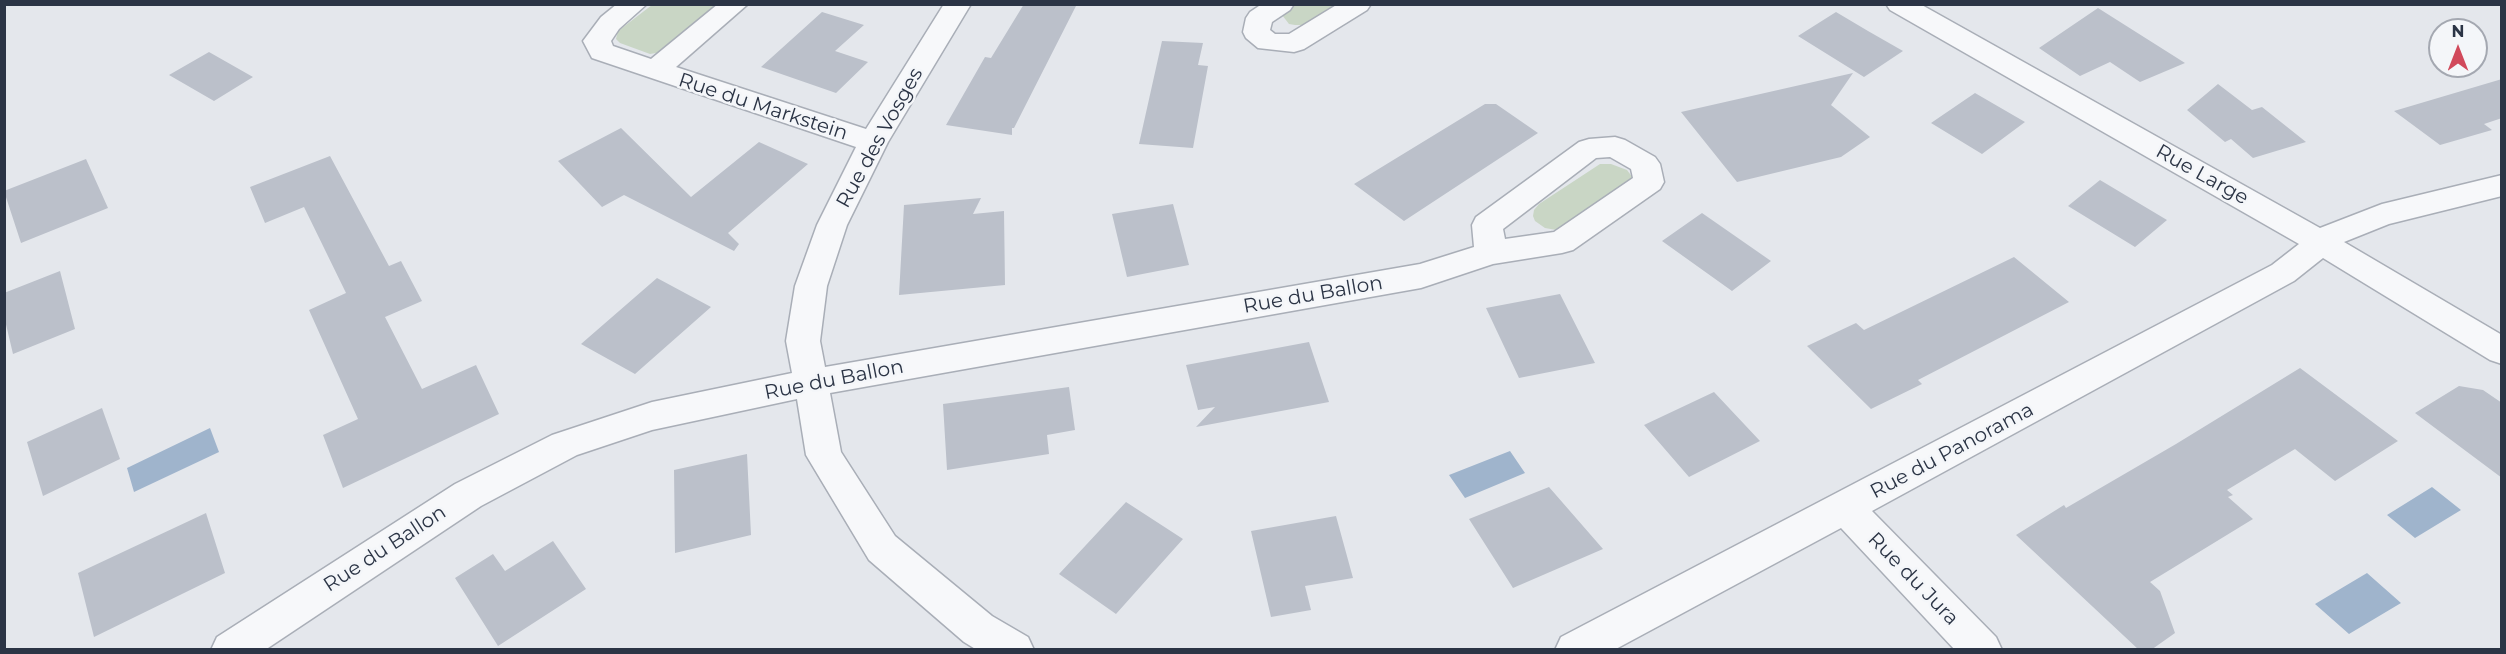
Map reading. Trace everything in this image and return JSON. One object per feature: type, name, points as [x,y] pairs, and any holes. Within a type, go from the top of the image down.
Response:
[{"type":"street","name":"Rue du Markstein","points":[[634,4],[610,23],[597,41],[602,52],[873,142]]},
{"type":"street","name":"Rue du Markstein","points":[[654,71],[735,4]]},
{"type":"street","name":"Rue des Vosges","points":[[810,383],[803,341],[811,286],[832,225],[873,142],[958,4]]},
{"type":"street","points":[[1281,4],[1259,18],[1256,32],[1268,42],[1294,43],[1358,4]]},
{"type":"street","name":"Rue Large","points":[[1899,4],[2322,243],[2502,351]]},
{"type":"street","name":"Rue du Ballon","points":[[231,650],[468,495],[566,445],[652,416],[810,383],[1421,276],[1491,253],[1562,242],[1649,182],[1645,164],[1615,147],[1589,148],[1487,225],[1491,253]]},
{"type":"street","name":"Rue du Panorama","points":[[1575,650],[2283,273],[2334,233],[2382,215],[2502,186]]},
{"type":"street","points":[[810,383],[824,455],[882,549],[978,629],[1014,650]]},
{"type":"street","name":"Rue du Jura","points":[[1845,508],[1982,650]]},
{"type":"green space","points":[[652,5],[718,5],[662,52],[650,54],[620,43],[616,39],[618,31]]},
{"type":"green space","points":[[1295,5],[1338,5],[1303,25],[1295,25],[1289,24],[1282,15]]},
{"type":"green space","points":[[1600,164],[1611,164],[1627,170],[1634,184],[1562,231],[1545,228],[1535,221],[1534,210],[1539,204]]},
{"type":"water","points":[[210,428],[219,452],[134,492],[127,468]]},
{"type":"water","points":[[1510,451],[1525,473],[1465,498],[1449,475]]},
{"type":"water","points":[[2432,487],[2461,510],[2415,538],[2387,515]]},
{"type":"water","points":[[2367,573],[2401,603],[2349,634],[2315,604]]},
{"type":"building","points":[[1024,4],[1077,4],[1012,128],[1012,135],[946,125],[985,57],[991,58]]},
{"type":"building","points":[[2098,8],[2185,63],[2140,82],[2110,62],[2080,76],[2039,48]]},
{"type":"building","points":[[822,12],[864,25],[835,51],[868,62],[836,93],[761,67]]},
{"type":"building","points":[[1836,12],[1903,51],[1864,77],[1798,36]]},
{"type":"building","points":[[1162,41],[1203,43],[1198,65],[1208,66],[1193,148],[1139,144]]},
{"type":"building","points":[[209,52],[253,77],[214,101],[169,75]]},
{"type":"building","points":[[1853,73],[1831,105],[1870,137],[1841,157],[1737,182],[1681,112]]},
{"type":"building","points":[[2502,79],[2502,118],[2484,124],[2492,130],[2440,145],[2394,111]]},
{"type":"building","points":[[2218,84],[2252,110],[2262,107],[2306,142],[2253,158],[2231,139],[2225,142],[2187,110]]},
{"type":"building","points":[[1975,93],[2025,122],[1982,154],[1931,123]]},
{"type":"building","points":[[1485,104],[1496,104],[1538,133],[1404,221],[1354,184]]},
{"type":"building","points":[[621,128],[691,197],[759,142],[808,164],[728,233],[739,244],[734,251],[624,195],[602,207],[558,161]]},
{"type":"building","points":[[330,156],[389,266],[401,261],[422,301],[385,317],[422,389],[476,365],[499,414],[343,488],[323,435],[358,419],[309,310],[346,293],[304,207],[265,223],[250,187]]},
{"type":"building","points":[[86,159],[108,208],[21,243],[4,191]]},
{"type":"building","points":[[2100,180],[2167,220],[2135,247],[2068,206]]},
{"type":"building","points":[[981,198],[973,214],[1004,211],[1005,285],[899,295],[904,205]]},
{"type":"building","points":[[1173,204],[1189,265],[1127,277],[1112,214]]},
{"type":"building","points":[[1702,213],[1771,261],[1732,291],[1662,241]]},
{"type":"building","points":[[2014,257],[2069,302],[1918,380],[1922,384],[1871,409],[1807,346],[1856,323],[1864,330]]},
{"type":"building","points":[[60,271],[75,329],[13,354],[4,316],[4,293]]},
{"type":"building","points":[[657,278],[711,307],[635,374],[581,344]]},
{"type":"building","points":[[1560,294],[1595,363],[1519,378],[1486,308]]},
{"type":"building","points":[[1309,342],[1329,402],[1196,427],[1215,407],[1198,410],[1186,365]]},
{"type":"building","points":[[2300,368],[2398,441],[2335,481],[2295,449],[2227,490],[2233,495],[2228,497],[2253,519],[2150,582],[2160,591],[2175,633],[2151,650],[2139,650],[2016,535],[2064,505],[2066,508],[2176,444]]},
{"type":"building","points":[[2459,386],[2483,390],[2502,403],[2502,478],[2415,413]]},
{"type":"building","points":[[1069,387],[1075,430],[1047,435],[1049,454],[947,470],[943,404]]},
{"type":"building","points":[[1714,392],[1760,441],[1689,477],[1644,425]]},
{"type":"building","points":[[102,408],[120,459],[43,496],[27,442]]},
{"type":"building","points":[[747,454],[751,535],[675,553],[674,470]]},
{"type":"building","points":[[1549,487],[1603,549],[1513,588],[1469,519]]},
{"type":"building","points":[[1126,502],[1183,539],[1116,614],[1059,574]]},
{"type":"building","points":[[206,513],[225,573],[94,637],[78,573]]},
{"type":"building","points":[[1336,516],[1353,578],[1305,586],[1311,610],[1271,617],[1251,531]]},
{"type":"building","points":[[553,541],[586,589],[498,646],[455,578],[493,554],[505,571]]}]
